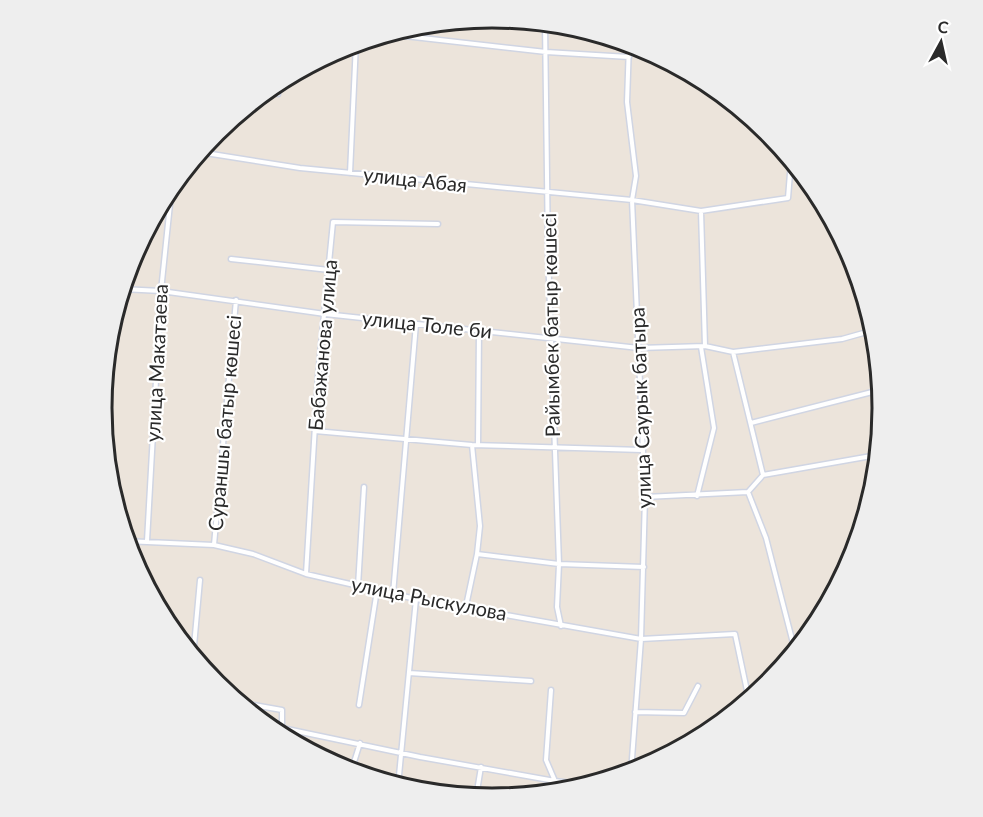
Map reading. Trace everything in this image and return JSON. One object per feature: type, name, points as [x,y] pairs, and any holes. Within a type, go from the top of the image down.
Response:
[{"type":"street","name":"Райымбек батыр көшесі","points":[[545,33],[550,337],[559,564],[557,607],[561,626]]},
{"type":"street","points":[[413,37],[546,52],[629,57]]},
{"type":"street","points":[[350,174],[356,54]]},
{"type":"street","name":"улица Саурык батыра","points":[[629,57],[627,102],[636,176],[632,200],[645,497],[644,567],[632,762]]},
{"type":"street","name":"улица Абая","points":[[210,154],[350,174],[632,200],[701,211],[788,198],[790,173]]},
{"type":"street","name":"улица Макатаева","points":[[147,541],[161,291],[170,206]]},
{"type":"street","points":[[697,496],[714,428],[703,346],[701,211]]},
{"type":"street","name":"Бабажанова улица","points":[[306,574],[315,431],[333,222],[438,224]]},
{"type":"street","points":[[231,259],[329,270]]},
{"type":"street","name":"улица Толе би","points":[[131,289],[236,300],[325,314],[639,348],[703,346],[733,352],[842,339],[864,333]]},
{"type":"street","name":"Сураншы батыр көшесі","points":[[214,545],[236,300]]},
{"type":"street","points":[[393,594],[416,324]]},
{"type":"street","points":[[478,445],[479,330]]},
{"type":"street","points":[[733,352],[763,475]]},
{"type":"street","points":[[751,423],[871,392]]},
{"type":"street","points":[[315,431],[472,445],[642,450]]},
{"type":"street","points":[[466,606],[477,554],[480,526],[472,445]]},
{"type":"street","points":[[645,497],[748,492],[763,475],[868,457]]},
{"type":"street","points":[[358,586],[364,487]]},
{"type":"street","points":[[748,492],[766,538],[792,641]]},
{"type":"street","name":"улица Рыскулова","points":[[136,542],[214,545],[253,554],[306,574],[393,594],[640,639],[735,634],[747,689]]},
{"type":"street","points":[[477,554],[559,564],[644,567]]},
{"type":"street","points":[[194,645],[200,580]]},
{"type":"street","points":[[359,705],[377,590]]},
{"type":"street","points":[[399,777],[416,599]]},
{"type":"street","points":[[409,672],[531,681]]},
{"type":"street","points":[[635,712],[684,713],[698,686]]},
{"type":"street","points":[[551,690],[546,760],[555,781]]},
{"type":"street","points":[[254,705],[282,710],[282,725]]},
{"type":"street","points":[[288,729],[561,782]]},
{"type":"street","points":[[354,763],[360,743]]},
{"type":"street","points":[[478,788],[481,768]]}]
